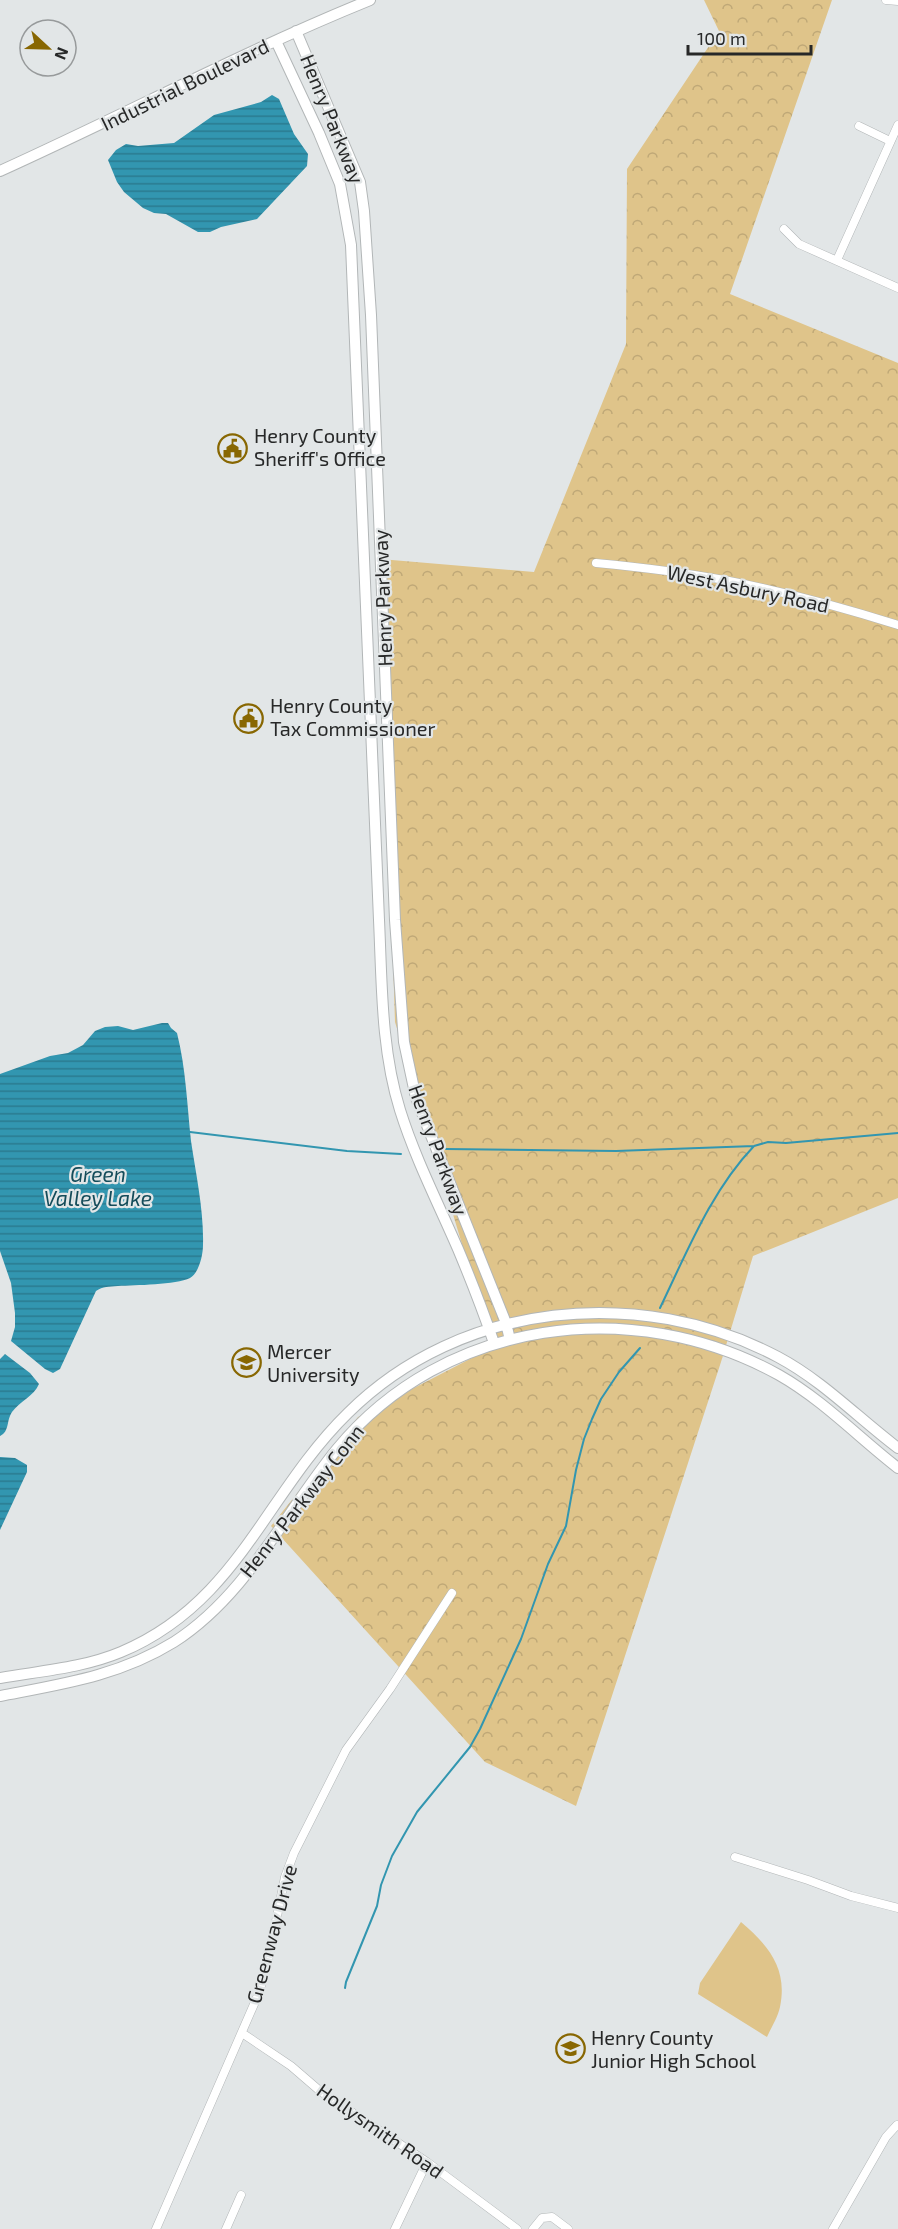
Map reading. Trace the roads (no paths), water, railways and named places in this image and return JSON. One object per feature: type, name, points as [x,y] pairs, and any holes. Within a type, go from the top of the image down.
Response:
[{"type":"street","name":"Industrial Boulevard","points":[[0,171],[95,129],[276,41],[370,0]]},
{"type":"street","points":[[885,0],[898,1]]},
{"type":"street","name":"Henry Parkway","points":[[296,32],[360,182],[364,211],[374,386],[395,920],[404,1042],[416,1098],[506,1323],[510,1340]]},
{"type":"street","name":"Henry Parkway","points":[[276,41],[320,133],[340,184],[351,246],[379,932],[387,1048],[400,1109],[411,1141],[459,1251],[494,1343]]},
{"type":"street","points":[[837,260],[898,125]]},
{"type":"street","points":[[859,126],[890,141]]},
{"type":"street","points":[[784,230],[799,244],[898,288]]},
{"type":"street","name":"West Asbury Road","points":[[596,563],[687,573],[725,580],[841,608],[898,625]]},
{"type":"street","name":"Henry Parkway Conn","points":[[0,1678],[76,1665],[120,1653],[173,1623],[217,1584],[240,1556],[324,1439],[348,1413],[392,1376],[419,1359],[506,1323],[566,1314],[625,1313],[665,1318],[721,1332],[795,1367],[846,1403],[898,1448]]},
{"type":"street","name":"Henry Parkway Conn","points":[[0,1696],[107,1674],[151,1655],[195,1627],[228,1597],[316,1476],[357,1426],[384,1403],[447,1361],[494,1343],[557,1331],[620,1329],[674,1336],[729,1352],[779,1375],[803,1390],[898,1467]]},
{"type":"street","name":"Greenway Drive","points":[[156,2229],[242,2033],[266,1970],[281,1890],[294,1853],[345,1750],[390,1689],[452,1593]]},
{"type":"street","points":[[735,1857],[851,1896],[898,1908]]},
{"type":"street","name":"Hollysmith Road","points":[[242,2033],[291,2066],[321,2091],[427,2162],[517,2229]]},
{"type":"street","points":[[833,2229],[886,2137],[897,2126]]},
{"type":"street","points":[[395,2229],[427,2162]]},
{"type":"street","points":[[226,2229],[241,2195]]},
{"type":"street","points":[[533,2229],[542,2218],[552,2217],[568,2229]]},
{"type":"water","points":[[272,95],[279,99],[294,134],[308,154],[307,166],[257,219],[221,227],[210,232],[198,232],[166,214],[154,213],[143,208],[124,192],[117,182],[108,160],[116,150],[126,144],[138,146],[174,143],[214,115],[261,102]]},
{"type":"water","name":"Green Valley Lake","points":[[168,1023],[177,1033],[182,1060],[202,1219],[203,1249],[200,1263],[193,1276],[184,1280],[106,1287],[96,1291],[60,1369],[53,1373],[11,1341],[15,1327],[15,1313],[11,1283],[0,1251],[0,1074],[50,1056],[68,1053],[83,1045],[95,1031],[105,1027],[118,1026],[133,1030]]},
{"type":"water","points":[[5,1354],[30,1373],[39,1384],[34,1392],[12,1412],[7,1429],[0,1436],[0,1359]]},
{"type":"water","points":[[0,1457],[15,1458],[27,1465],[27,1472],[0,1530]]},
{"type":"waterway","points":[[190,1132],[347,1151],[401,1154]]},
{"type":"waterway","points":[[446,1149],[616,1151],[754,1146],[768,1142],[786,1143],[898,1133]]},
{"type":"waterway","points":[[660,1308],[712,1202],[754,1146]]},
{"type":"waterway","points":[[345,1988],[377,1906],[381,1885],[392,1856],[417,1812],[470,1747],[480,1729],[521,1639],[548,1564],[566,1526],[576,1470],[592,1419],[601,1399],[619,1372],[640,1348]]},
{"type":"place","name":"Henry County Sheriff's Office","points":[[233,448]]},
{"type":"place","name":"Henry County Tax Commissioner","points":[[249,718]]},
{"type":"place","name":"Mercer University","points":[[246,1363]]},
{"type":"place","name":"Henry County Junior High School","points":[[570,2049]]}]
